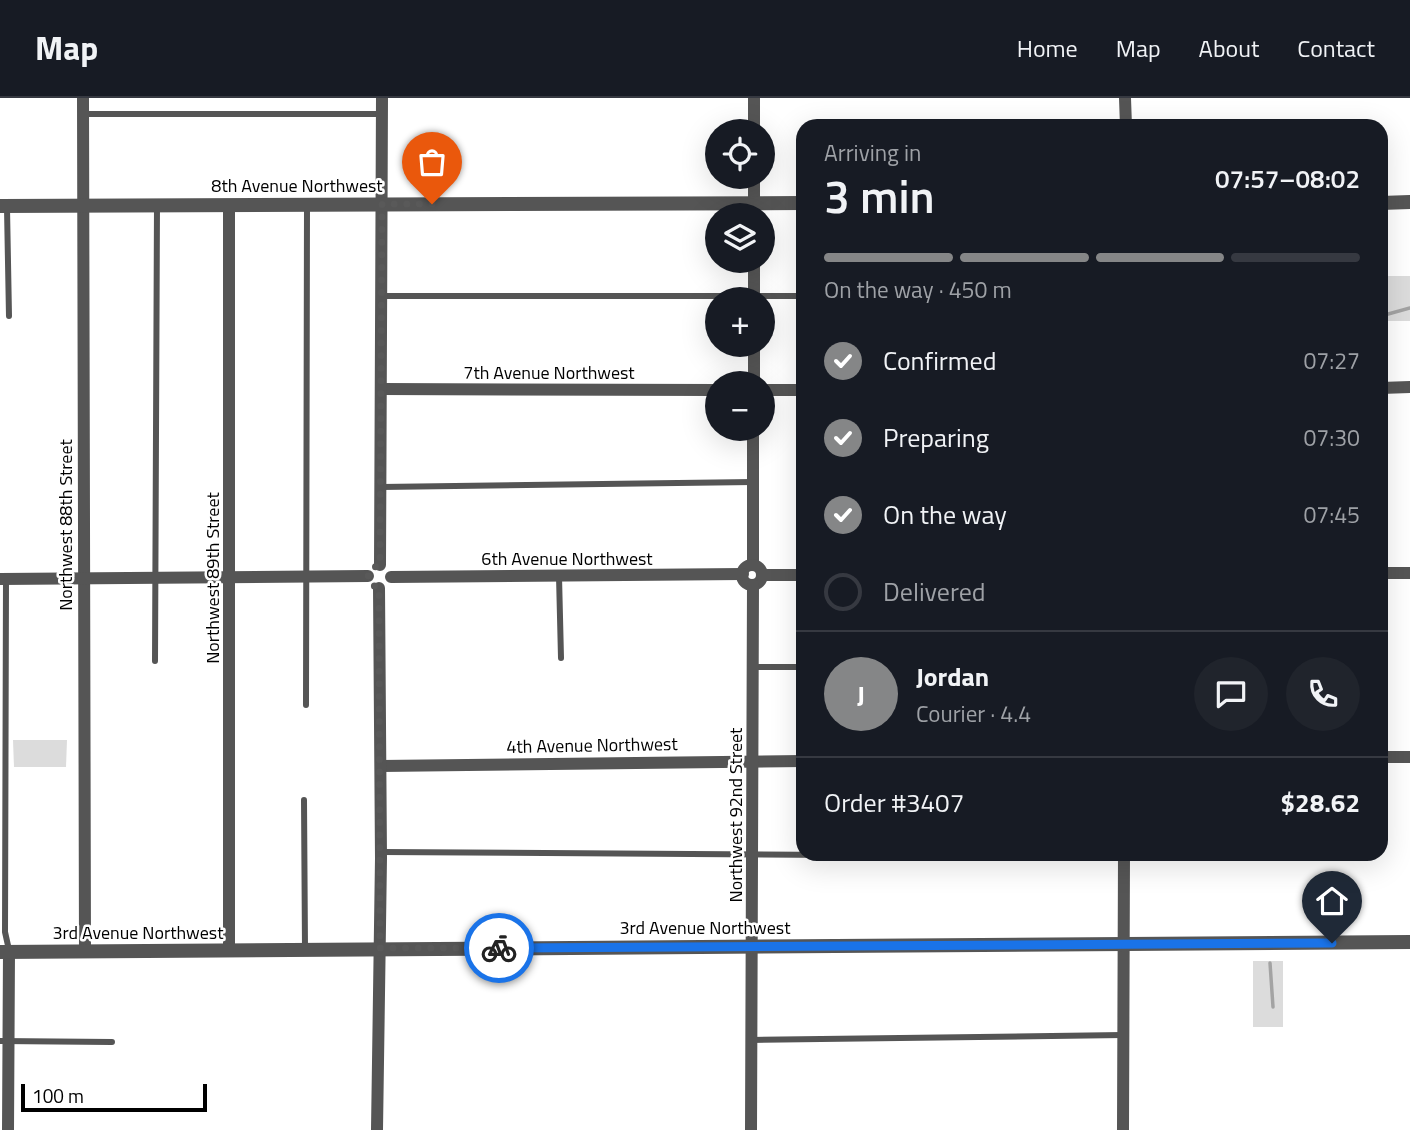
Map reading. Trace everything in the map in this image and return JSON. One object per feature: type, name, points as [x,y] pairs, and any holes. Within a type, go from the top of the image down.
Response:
[{"type":"street","name":"Northwest 88th Street","points":[[83,98],[82,577],[85,952]]},
{"type":"street","points":[[380,565],[382,98]]},
{"type":"street","points":[[754,98],[754,119]]},
{"type":"street","points":[[1125,98],[1126,119]]},
{"type":"street","points":[[1388,203],[1410,202]]},
{"type":"street","name":"8th Avenue Northwest","points":[[775,206],[796,203]]},
{"type":"street","name":"8th Avenue Northwest","points":[[4,206],[382,204],[705,208]]},
{"type":"street","name":"Northwest 89th Street","points":[[229,205],[229,951]]},
{"type":"street","points":[[1388,388],[1410,387]]},
{"type":"street","name":"7th Avenue Northwest","points":[[381,389],[705,390]]},
{"type":"street","points":[[775,390],[796,390]]},
{"type":"street","name":"Northwest 92nd Street","points":[[751,1130],[752,667],[756,575],[753,441]]},
{"type":"street","points":[[380,565],[388,569],[391,577],[386,586],[379,588],[372,585],[368,576],[372,568],[380,565]]},
{"type":"street","name":"6th Avenue Northwest","points":[[391,577],[743,574],[746,567],[756,575]]},
{"type":"street","points":[[1388,573],[1410,573]]},
{"type":"street","points":[[756,575],[796,575]]},
{"type":"street","points":[[3,579],[368,576]]},
{"type":"street","points":[[377,1130],[381,852],[379,588]]},
{"type":"street","points":[[1388,757],[1410,757]]},
{"type":"street","name":"4th Avenue Northwest","points":[[381,766],[796,761]]},
{"type":"street","points":[[1123,1130],[1124,861]]},
{"type":"street","name":"3rd Avenue Northwest","points":[[5,952],[1410,942]]},
{"type":"street","points":[[5,952],[8,1130]]},
{"type":"lane","points":[[83,114],[382,114]]},
{"type":"lane","points":[[155,661],[157,205]]},
{"type":"lane","points":[[306,705],[307,205]]},
{"type":"lane","points":[[4,206],[9,316]]},
{"type":"lane","points":[[382,296],[705,298]]},
{"type":"lane","points":[[775,297],[796,296]]},
{"type":"lane","points":[[380,487],[753,482]]},
{"type":"lane","points":[[559,576],[561,658]]},
{"type":"lane","points":[[3,579],[5,952]]},
{"type":"lane","points":[[752,667],[796,667]]},
{"type":"lane","points":[[304,800],[305,950]]},
{"type":"lane","points":[[381,852],[796,855]]},
{"type":"lane","points":[[751,1040],[1123,1035]]},
{"type":"lane","points":[[5,1041],[112,1042]]},
{"type":"shaded area","points":[[1388,276],[1410,276],[1410,321],[1388,321]]},
{"type":"shaded area","points":[[13,740],[67,740],[66,767],[14,767]]},
{"type":"shaded area","points":[[1253,961],[1283,961],[1283,1027],[1253,1027]]},
{"type":"waterway","points":[[1388,314],[1410,308]]},
{"type":"waterway","points":[[1270,963],[1273,1007]]},
{"type":"way so far","points":[[432,204],[382,204],[380,565],[374,566],[368,575],[369,582],[379,588],[380,948],[499,948]]},
{"type":"route","points":[[499,948],[1332,943]]}]
